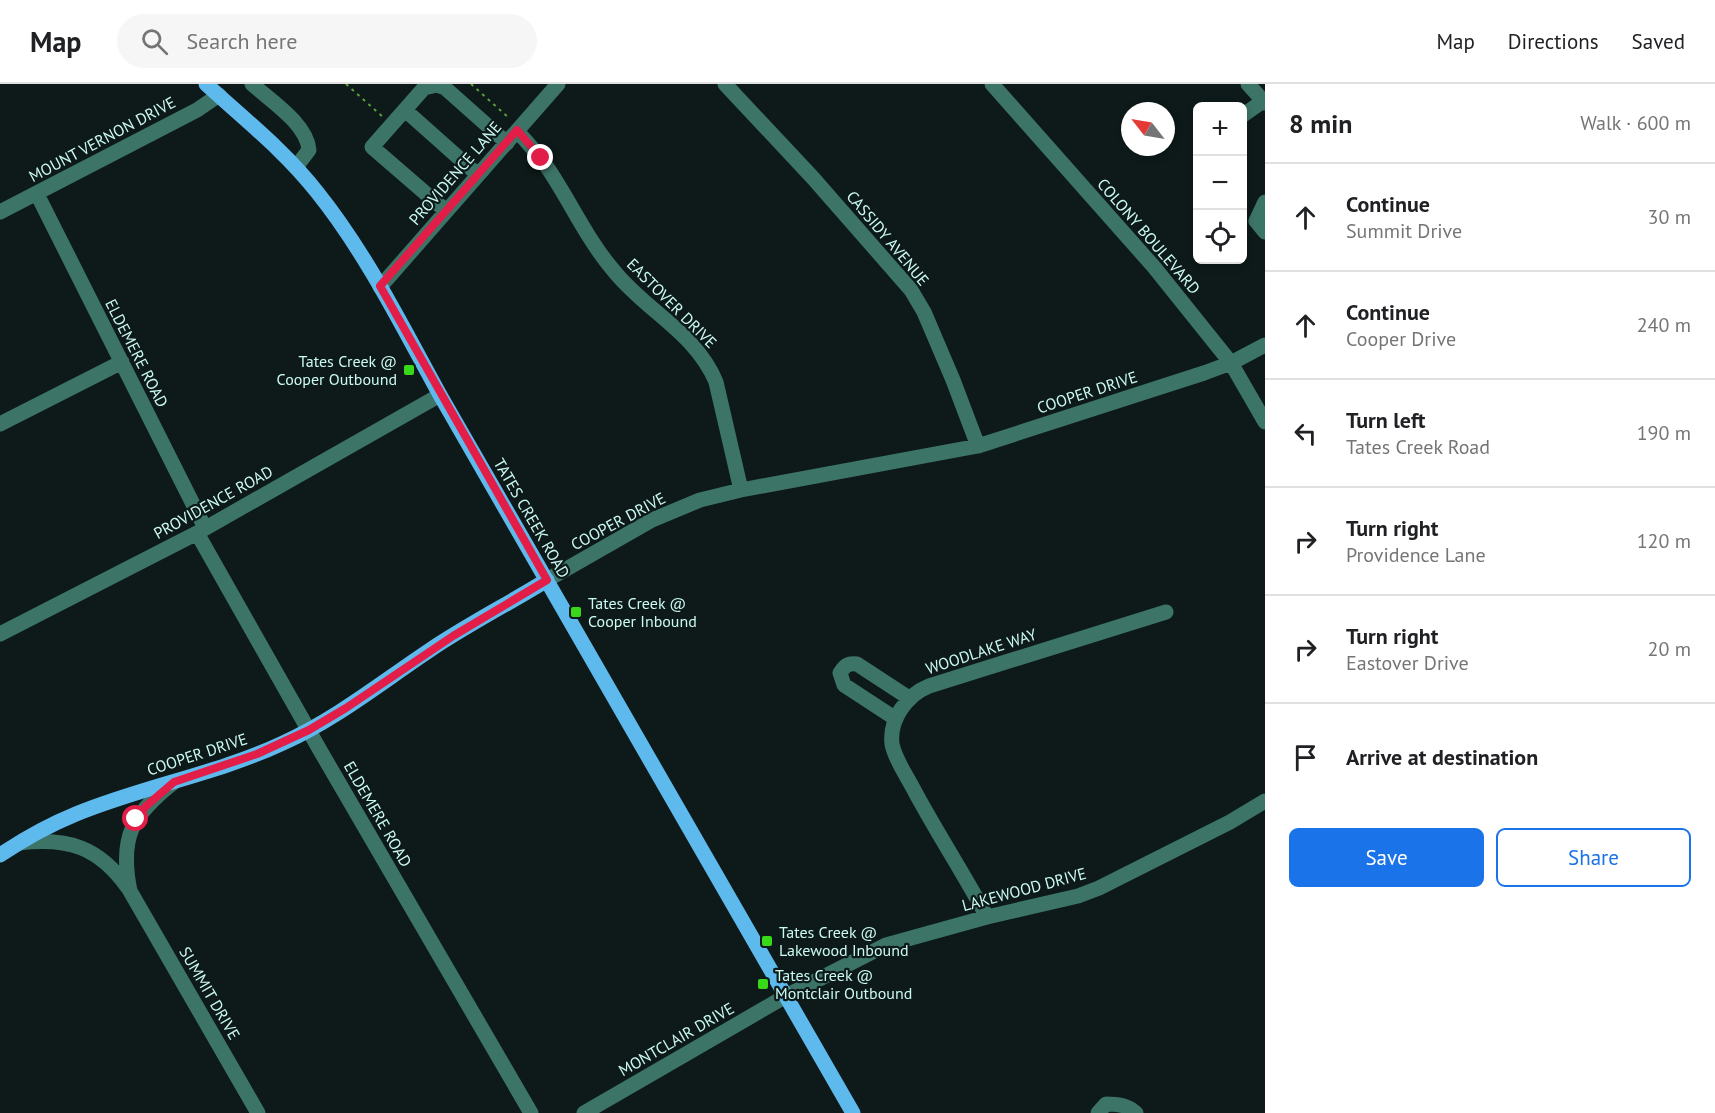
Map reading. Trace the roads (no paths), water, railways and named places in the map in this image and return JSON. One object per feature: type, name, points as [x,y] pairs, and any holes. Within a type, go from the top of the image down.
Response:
[{"type":"main road","name":"TATES CREEK ROAD","points":[[206,84],[296,167],[318,192],[348,235],[380,286],[853,1113]]},
{"type":"main road","name":"COOPER DRIVE","points":[[0,855],[76,814],[257,754],[309,730],[346,708],[438,645],[547,580]]},
{"type":"main road","name":"TATES CREEK ROAD","points":[[843,1093],[861,1113]]},
{"type":"street","points":[[252,84],[302,128],[309,141],[309,150],[296,167]]},
{"type":"street","name":"PROVIDENCE LANE","points":[[380,286],[558,84]]},
{"type":"street","name":"CASSIDY AVENUE","points":[[724,84],[820,187],[910,290],[924,312],[978,446]]},
{"type":"street","name":"COLONY BOULEVARD","points":[[992,84],[1154,267],[1231,363],[1265,422]]},
{"type":"street","points":[[1247,113],[1264,102],[1248,84]]},
{"type":"street","points":[[446,211],[372,147],[424,88],[437,85],[445,88],[507,143]]},
{"type":"street","name":"MOUNT VERNON DRIVE","points":[[0,213],[197,110],[219,95]]},
{"type":"street","points":[[405,111],[478,175]]},
{"type":"street","name":"EASTOVER DRIVE","points":[[519,129],[548,168],[612,269],[627,286],[689,340],[710,367],[716,382],[741,490]]},
{"type":"street","name":"ELDEMERE ROAD","points":[[37,194],[122,362],[201,530],[309,730],[531,1113]]},
{"type":"street","points":[[1265,202],[1256,221],[1265,232]]},
{"type":"street","name":"COOPER DRIVE","points":[[547,580],[652,520],[700,500],[741,490],[978,446],[1231,363],[1265,345]]},
{"type":"street","points":[[0,424],[122,362]]},
{"type":"street","name":"PROVIDENCE ROAD","points":[[0,634],[201,530],[440,394]]},
{"type":"street","name":"WOODLAKE WAY","points":[[909,698],[920,689],[1166,612]]},
{"type":"street","points":[[896,719],[844,685],[840,673],[845,666],[851,663],[857,664],[909,698],[896,719],[892,745],[932,823],[987,917]]},
{"type":"street","name":"SUMMIT DRIVE","points":[[130,891],[126,862],[130,832],[145,807],[174,782]]},
{"type":"street","name":"LAKEWOOD DRIVE","points":[[786,996],[886,945],[987,917],[1078,896],[1099,888],[1230,822],[1265,801]]},
{"type":"street","name":"SUMMIT DRIVE","points":[[19,843],[44,840],[86,849],[116,871],[130,891],[258,1113]]},
{"type":"street","name":"MONTCLAIR DRIVE","points":[[584,1113],[786,996]]},
{"type":"street","points":[[1098,1113],[1106,1104],[1115,1104],[1131,1108],[1136,1113]]},
{"type":"place","name":"Tates Creek @ Cooper Outbound","points":[[409,370]]},
{"type":"place","name":"Tates Creek @ Cooper Inbound","points":[[576,612]]},
{"type":"place","name":"Tates Creek @ Lakewood Inbound","points":[[767,941]]},
{"type":"place","name":"Tates Creek @ Montclair Outbound","points":[[763,984]]}]
